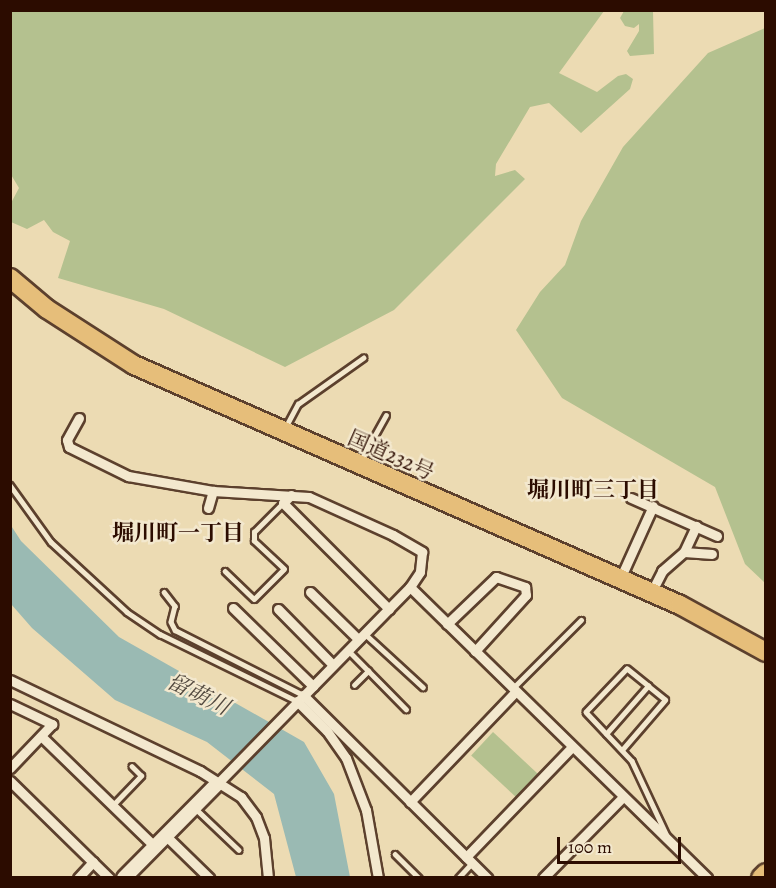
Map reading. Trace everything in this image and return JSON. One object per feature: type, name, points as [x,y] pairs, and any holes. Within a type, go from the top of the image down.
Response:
[{"type":"highway","name":"国道232号","points":[[10,278],[46,309],[134,365],[283,434],[651,592],[765,652]]},
{"type":"highway","points":[[762,878],[765,873]]},
{"type":"street","points":[[79,418],[67,440],[69,447],[92,462],[128,476],[213,491],[309,497],[401,539],[422,552],[420,572],[410,587],[124,878]]},
{"type":"street","points":[[208,508],[213,491]]},
{"type":"street","points":[[291,495],[283,504],[389,609]]},
{"type":"street","points":[[631,498],[717,536]]},
{"type":"street","points":[[620,579],[653,506]]},
{"type":"street","points":[[651,592],[662,571],[684,552],[696,526]]},
{"type":"street","points":[[684,552],[712,554]]},
{"type":"street","points":[[447,624],[496,577],[525,587],[526,595],[475,651]]},
{"type":"street","points":[[410,587],[707,878]]},
{"type":"street","points":[[310,592],[361,636]]},
{"type":"street","points":[[233,608],[313,686]]},
{"type":"street","points":[[278,609],[333,665]]},
{"type":"street","points":[[10,680],[200,771],[241,797],[256,817],[264,838],[268,878]]},
{"type":"street","points":[[410,802],[514,691]]},
{"type":"street","points":[[298,700],[410,802],[487,878]]},
{"type":"street","points":[[298,700],[327,731],[346,758],[366,810],[378,878]]},
{"type":"street","points":[[10,704],[52,724],[10,768]]},
{"type":"street","points":[[41,736],[155,847]]},
{"type":"street","points":[[469,860],[572,747]]},
{"type":"street","points":[[10,781],[109,878]]},
{"type":"street","points":[[543,878],[622,797]]},
{"type":"street","points":[[165,835],[209,878]]},
{"type":"street","points":[[78,878],[93,862]]},
{"type":"lane","points":[[283,434],[290,413],[298,404],[363,358]]},
{"type":"lane","points":[[358,465],[386,415]]},
{"type":"lane","points":[[10,485],[51,542],[127,612],[159,634],[298,700]]},
{"type":"lane","points":[[225,571],[254,598],[284,569],[254,541],[254,531],[283,504]]},
{"type":"lane","points":[[164,592],[176,606],[171,622],[175,630],[298,700]]},
{"type":"lane","points":[[514,691],[580,620]]},
{"type":"lane","points":[[361,636],[423,687]]},
{"type":"lane","points":[[348,650],[406,709]]},
{"type":"lane","points":[[622,750],[665,700],[627,669],[586,712],[632,761],[641,787],[662,818],[670,842]]},
{"type":"lane","points":[[354,685],[368,670]]},
{"type":"lane","points":[[606,734],[648,686]]},
{"type":"lane","points":[[112,806],[141,776],[132,767]]},
{"type":"lane","points":[[194,807],[239,850]]},
{"type":"lane","points":[[395,854],[419,878]]},
{"type":"lane","points":[[458,878],[469,860]]},
{"type":"green space","points":[[11,10],[604,11],[559,73],[597,92],[618,76],[626,74],[633,79],[630,89],[581,133],[549,103],[530,107],[496,164],[495,176],[515,170],[525,179],[394,310],[285,367],[164,309],[58,278],[70,241],[53,232],[44,220],[27,229],[11,222],[11,203],[19,188],[10,173]]},
{"type":"green space","points":[[624,11],[653,11],[654,54],[630,56],[627,51],[639,31],[639,24],[634,28],[625,26],[620,18]]},
{"type":"green space","points":[[765,28],[765,583],[745,564],[715,487],[562,398],[516,330],[540,292],[565,265],[581,221],[623,147],[708,53]]},
{"type":"green space","points":[[493,732],[539,775],[517,798],[471,755]]},
{"type":"water","name":"留萌川","points":[[10,524],[21,541],[119,637],[304,742],[334,794],[350,877],[296,877],[274,794],[207,742],[115,700],[32,628],[11,604]]},
{"type":"district","name":"堀川町三丁目","points":[[593,491]]},
{"type":"district","name":"堀川町一丁目","points":[[178,534]]}]
